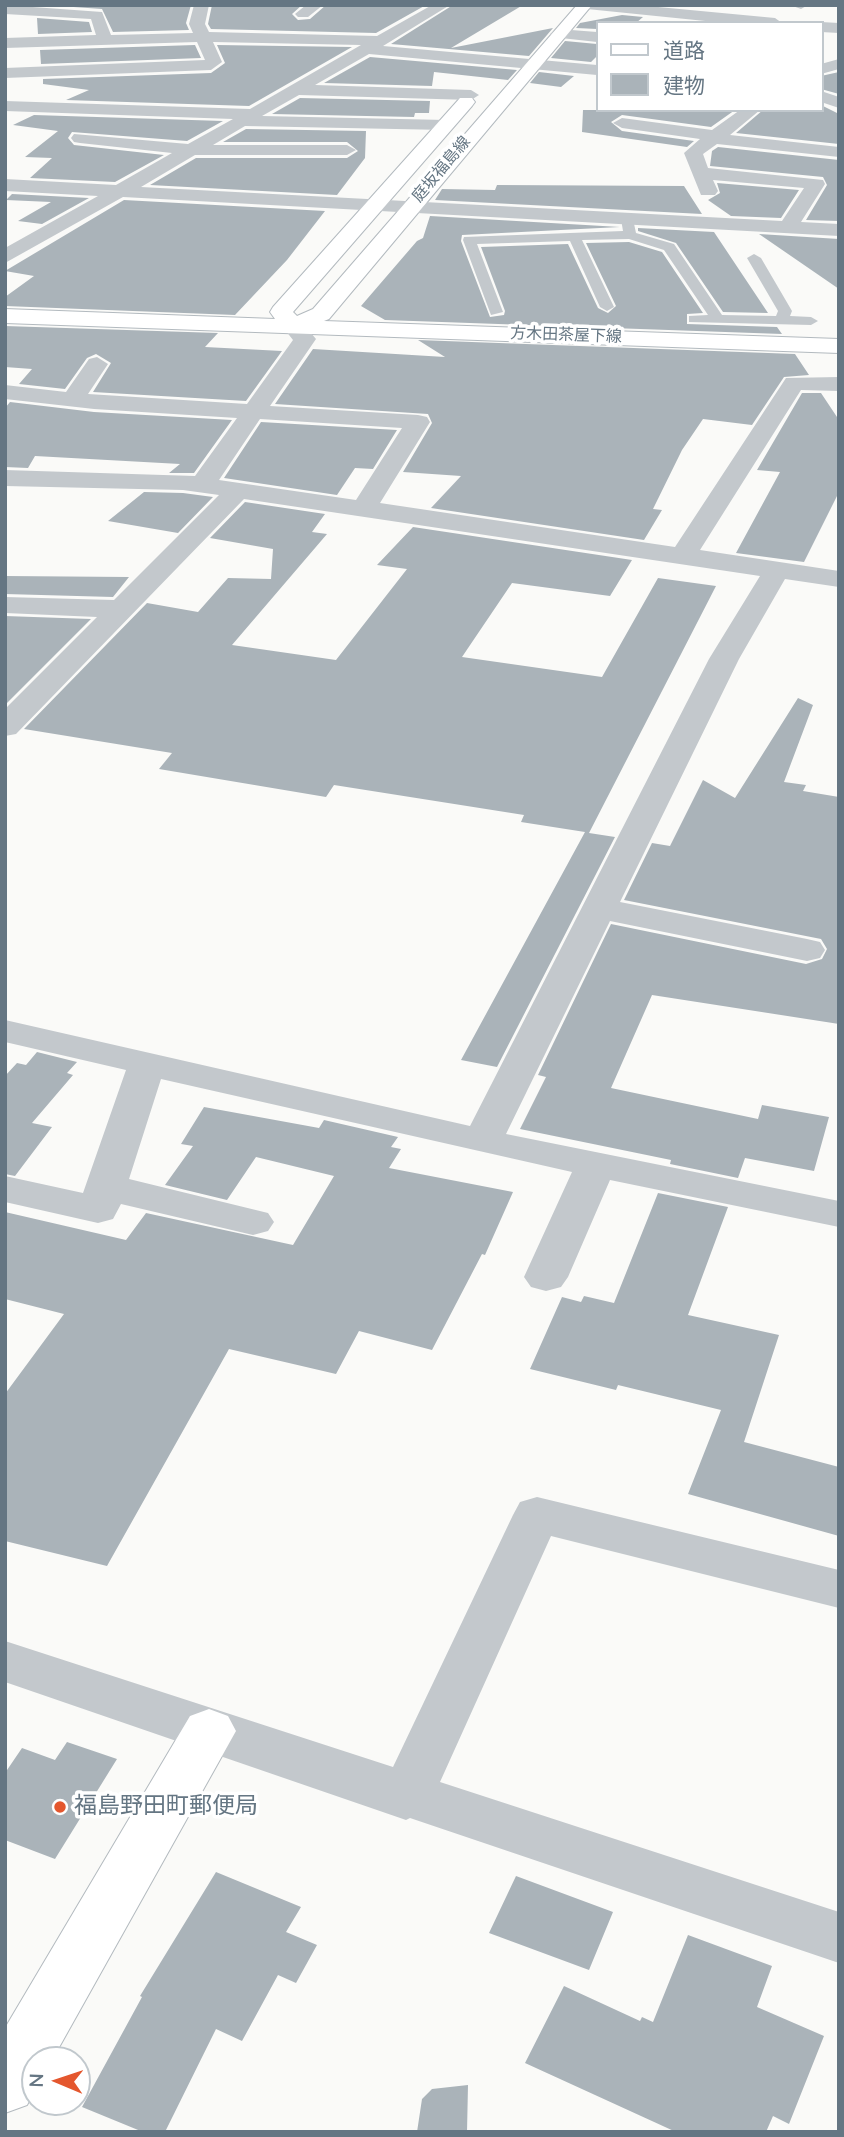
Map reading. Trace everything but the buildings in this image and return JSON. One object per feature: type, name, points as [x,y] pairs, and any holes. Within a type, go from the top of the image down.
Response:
[{"type":"main road","name":"庭坂福島線","points":[[5,316],[293,326],[321,314],[532,64],[586,5]]},
{"type":"main road","name":"庭坂福島線","points":[[293,326],[281,312],[518,43]]},
{"type":"main road","name":"方木田茶屋下線","points":[[293,326],[839,346]]},
{"type":"main road","points":[[8,2075],[209,1731]]},
{"type":"street","points":[[5,257],[443,5]]},
{"type":"street","points":[[586,5],[743,21]]},
{"type":"street","points":[[792,21],[799,5]]},
{"type":"street","points":[[5,9],[97,15],[105,38],[108,70]]},
{"type":"street","points":[[5,73],[211,65],[214,62],[197,24],[204,10]]},
{"type":"street","points":[[297,37],[303,11]]},
{"type":"street","points":[[558,34],[596,37]]},
{"type":"street","points":[[5,43],[105,38],[297,37],[573,68],[595,78]]},
{"type":"street","points":[[573,68],[596,45]]},
{"type":"street","points":[[299,90],[471,95]]},
{"type":"street","points":[[5,106],[446,125]]},
{"type":"street","points":[[721,222],[693,153],[749,112]]},
{"type":"street","points":[[622,122],[713,137],[839,152]]},
{"type":"street","points":[[79,138],[190,150],[348,150]]},
{"type":"street","points":[[701,173],[816,184],[789,226]]},
{"type":"street","points":[[18,180],[122,190],[549,215],[628,227],[721,222],[839,230]]},
{"type":"street","points":[[548,191],[549,215]]},
{"type":"street","points":[[267,222],[290,200]]},
{"type":"street","points":[[16,227],[49,232]]},
{"type":"street","points":[[202,485],[305,339],[293,326]]},
{"type":"street","points":[[72,400],[97,364]]},
{"type":"street","points":[[684,554],[794,383],[839,384]]},
{"type":"street","points":[[5,392],[72,400],[418,422],[363,510]]},
{"type":"street","points":[[5,478],[202,485],[684,554],[839,579]]},
{"type":"street","points":[[5,727],[237,491]]},
{"type":"street","points":[[482,1141],[724,659],[777,570]]},
{"type":"street","points":[[5,606],[121,609]]},
{"type":"street","points":[[599,908],[807,950]]},
{"type":"street","points":[[5,1031],[482,1141],[839,1214]]},
{"type":"street","points":[[5,1189],[98,1210],[147,1064]]},
{"type":"street","points":[[546,1276],[596,1164]]},
{"type":"street","points":[[106,1187],[253,1222]]},
{"type":"street","points":[[406,1797],[537,1515],[839,1589]]},
{"type":"street","points":[[5,1661],[406,1797],[839,1938]]},
{"type":"lane","points":[[496,312],[469,240],[574,236],[628,227],[669,247],[718,319]]},
{"type":"lane","points":[[574,236],[607,307]]},
{"type":"lane","points":[[754,258],[785,311],[782,320]]},
{"type":"lane","points":[[694,319],[811,321]]},
{"type":"place","name":"福島野田町郵便局","points":[[60,1807]]}]
